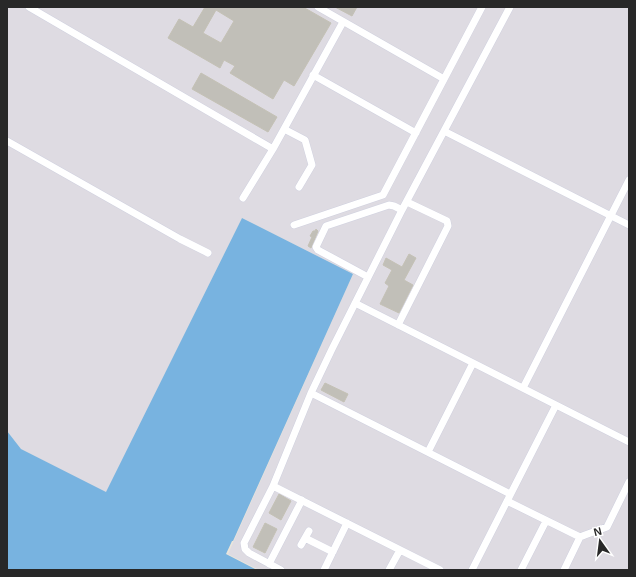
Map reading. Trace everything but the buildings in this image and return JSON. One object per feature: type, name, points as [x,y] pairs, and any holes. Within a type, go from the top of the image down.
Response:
[{"type":"street","points":[[29,7],[273,149]]},
{"type":"street","points":[[318,7],[444,79]]},
{"type":"street","points":[[294,225],[383,195],[482,7]]},
{"type":"street","points":[[281,570],[248,553],[245,549],[244,543],[273,486],[311,393],[332,349],[402,210],[510,7]]},
{"type":"street","points":[[243,198],[273,149],[343,22]]},
{"type":"street","points":[[313,75],[416,133]]},
{"type":"street","points":[[284,129],[305,140],[312,165],[299,188]]},
{"type":"street","points":[[444,131],[629,225]]},
{"type":"street","points":[[7,141],[208,254]]},
{"type":"street","points":[[523,388],[629,180]]},
{"type":"street","points":[[398,325],[448,226],[447,221],[407,202]]},
{"type":"street","points":[[368,277],[316,248],[326,226],[389,205],[402,210]]},
{"type":"street","points":[[355,303],[629,442]]},
{"type":"street","points":[[428,452],[473,363]]},
{"type":"street","points":[[311,393],[428,452],[509,497],[546,521],[580,537]]},
{"type":"street","points":[[472,570],[556,405]]},
{"type":"street","points":[[564,570],[580,537],[607,527],[629,482]]},
{"type":"street","points":[[273,486],[440,570]]},
{"type":"street","points":[[269,564],[302,500]]},
{"type":"street","points":[[521,570],[546,521]]},
{"type":"street","points":[[324,570],[347,523]]},
{"type":"street","points":[[309,531],[303,542],[333,552]]},
{"type":"street","points":[[389,570],[400,550]]},
{"type":"shaded area","points":[[7,7],[629,7],[629,570],[259,570],[228,554],[353,274],[242,218],[106,493],[21,449],[7,431]]},
{"type":"water","points":[[242,218],[353,274],[226,554],[257,570],[7,570],[7,431],[21,449],[106,492]]}]
